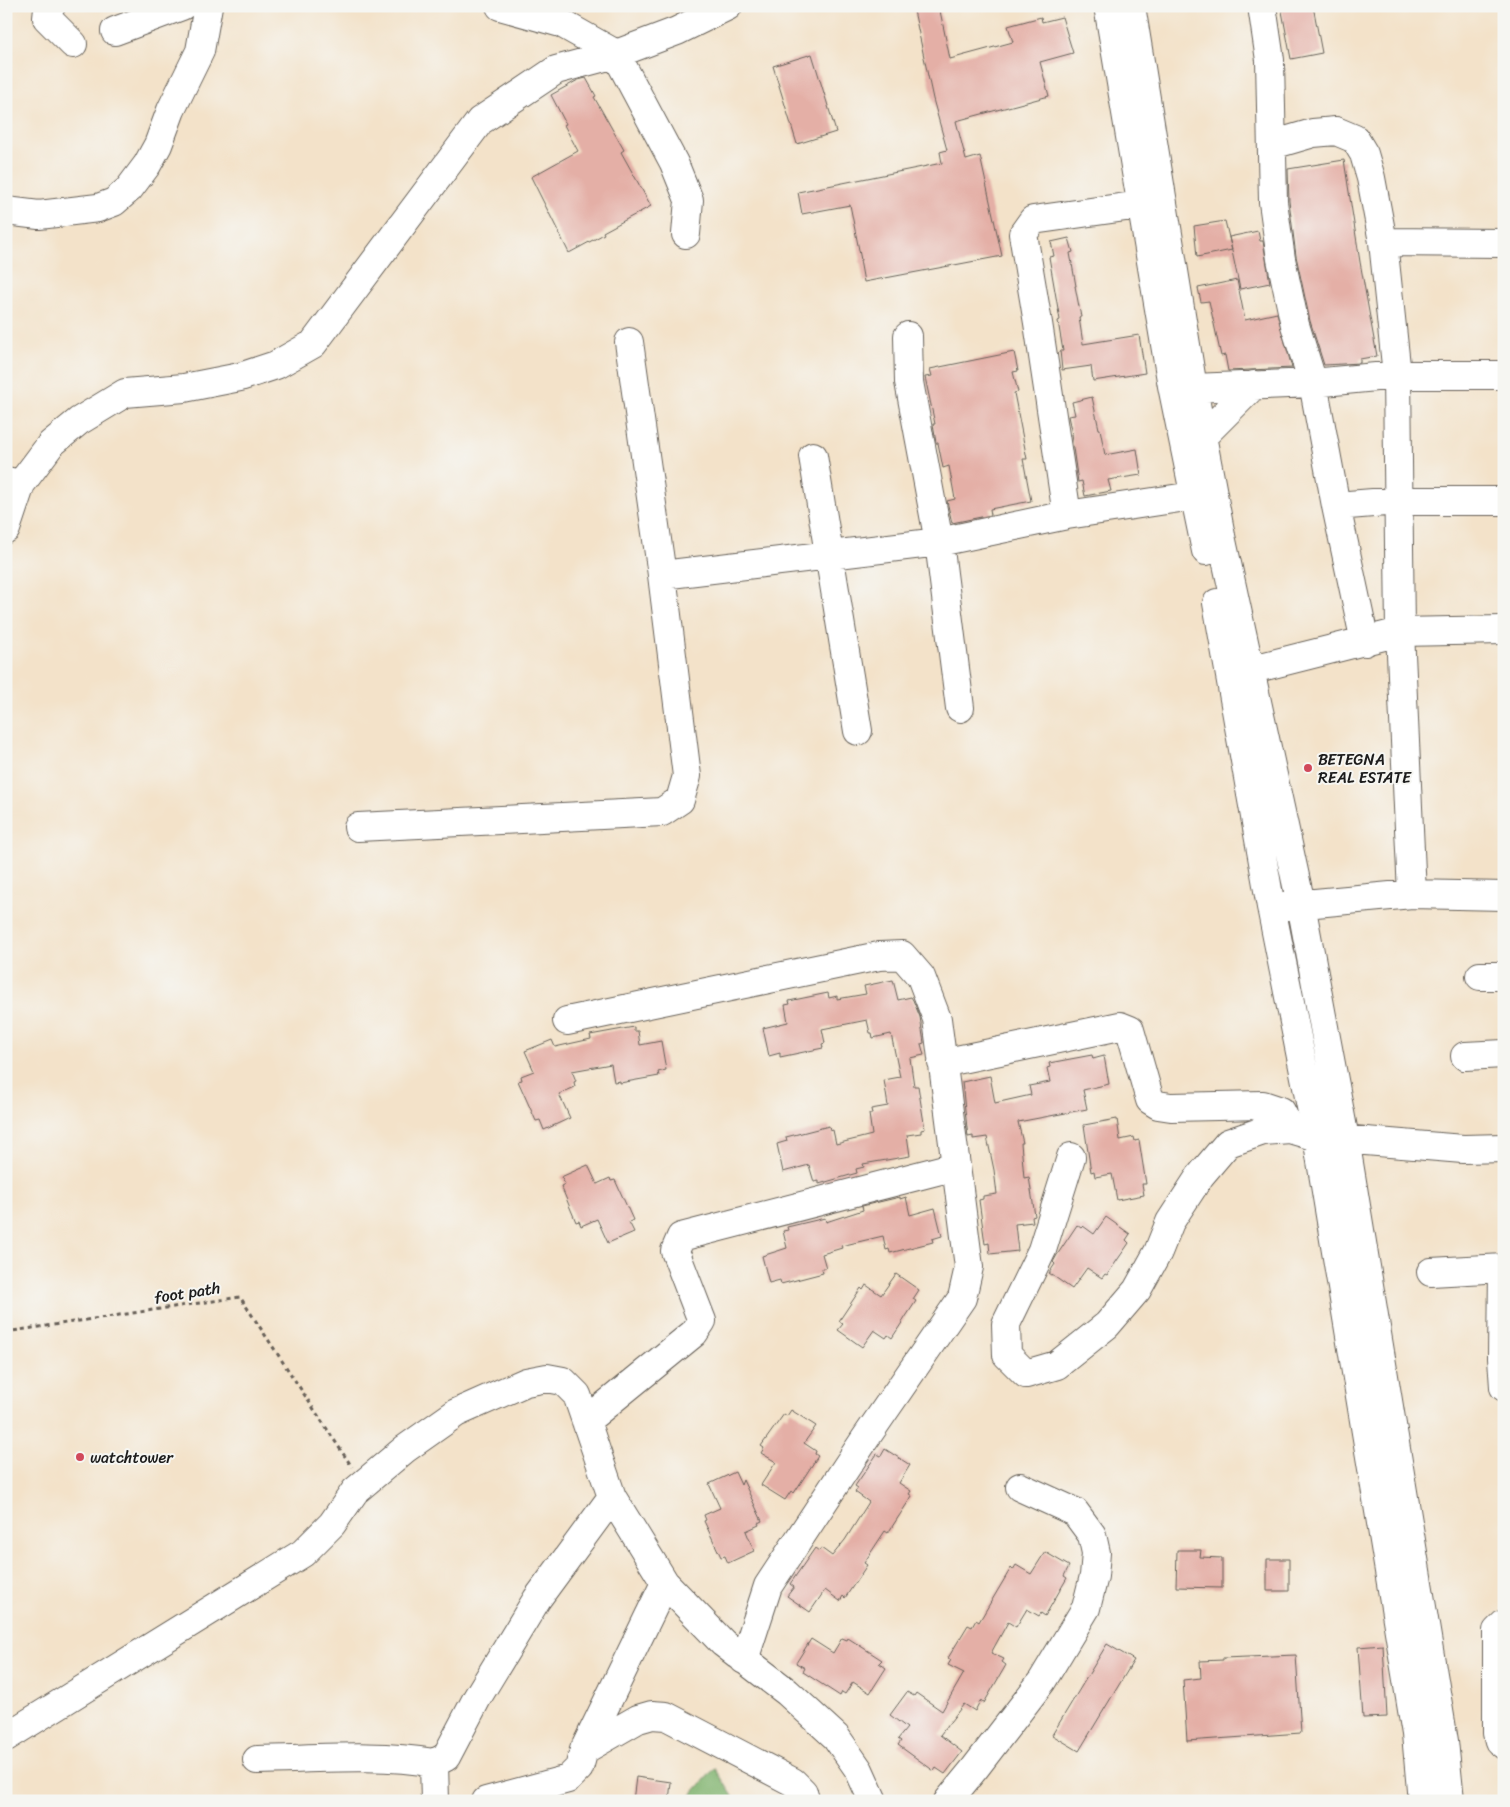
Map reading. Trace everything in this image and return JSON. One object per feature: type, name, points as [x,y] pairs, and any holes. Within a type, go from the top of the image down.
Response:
[{"type":"street","points":[[51,6],[48,9],[46,18],[73,44]]},
{"type":"street","points":[[115,31],[182,6]]},
{"type":"street","points":[[6,211],[39,215],[98,208],[114,202],[129,189],[147,165],[158,145],[171,110],[200,51],[208,6]]},
{"type":"street","points":[[500,6],[561,23],[616,54],[674,162],[689,200],[686,234]]},
{"type":"street","points":[[6,529],[14,482],[51,444],[79,421],[126,393],[184,388],[240,377],[276,365],[313,344],[480,121],[556,70],[616,54],[677,32],[728,6]]},
{"type":"street","points":[[1108,6],[1140,205],[1182,387],[1240,672],[1271,907],[1317,1137],[1416,1734],[1422,1801]]},
{"type":"street","points":[[1131,6],[1182,387]]},
{"type":"street","points":[[1262,6],[1270,60],[1273,202],[1281,259],[1295,325],[1314,383],[1336,506],[1364,642]]},
{"type":"street","points":[[1272,145],[1313,133],[1336,131],[1355,139],[1364,154],[1371,178],[1383,242],[1397,375],[1400,632],[1412,894]]},
{"type":"street","points":[[1067,515],[1023,234],[1033,220],[1140,205]]},
{"type":"street","points":[[1383,242],[1504,243]]},
{"type":"street","points":[[908,336],[909,382],[939,542],[960,708]]},
{"type":"street","points":[[358,827],[662,812],[680,800],[687,776],[662,576],[628,342]]},
{"type":"street","points":[[1182,387],[1314,383],[1397,375],[1504,375]]},
{"type":"street","points":[[1254,386],[1194,446],[1193,496],[1301,904],[1345,1139],[1440,1721],[1450,1801]]},
{"type":"street","points":[[813,456],[858,731]]},
{"type":"street","points":[[662,576],[939,542],[1067,515],[1193,496]]},
{"type":"street","points":[[1336,506],[1398,501],[1504,501]]},
{"type":"street","points":[[1240,672],[1400,632],[1504,630]]},
{"type":"street","points":[[1271,907],[1412,894],[1504,896]]},
{"type":"street","points":[[567,1021],[879,956],[902,955],[922,977],[936,1019],[969,1267],[962,1298],[865,1439],[768,1586],[744,1660]]},
{"type":"street","points":[[942,1063],[1120,1026],[1130,1030],[1150,1100],[1158,1105],[1171,1108],[1264,1105],[1281,1111],[1290,1129]]},
{"type":"street","points":[[1465,1056],[1504,1054]]},
{"type":"street","points":[[1071,1157],[1042,1250],[1006,1324],[1007,1354],[1026,1374],[1057,1365],[1107,1325],[1137,1290],[1158,1252],[1170,1222],[1200,1176],[1228,1143],[1262,1131],[1290,1129],[1317,1137],[1463,1149],[1504,1148]]},
{"type":"street","points":[[586,1421],[694,1333],[702,1321],[675,1251],[681,1237],[956,1166]]},
{"type":"street","points":[[1431,1272],[1503,1268],[1502,1358],[1504,1387]]},
{"type":"street","points":[[6,1737],[302,1553],[332,1524],[355,1491],[405,1449],[456,1413],[526,1382],[547,1378],[563,1381],[577,1395],[612,1497],[666,1583],[723,1643],[787,1692],[836,1736],[858,1770],[873,1801]]},
{"type":"street","points":[[948,1801],[1042,1681],[1086,1608],[1094,1576],[1096,1553],[1092,1534],[1075,1512],[1020,1487]]},
{"type":"street","points":[[256,1760],[380,1758],[434,1763],[446,1757],[477,1698],[537,1599],[612,1497]]},
{"type":"street","points":[[495,1800],[568,1779],[579,1768],[584,1750],[666,1583]]},
{"type":"street","points":[[1504,1624],[1497,1631],[1497,1733],[1500,1741],[1504,1744]]},
{"type":"street","points":[[584,1750],[638,1719],[652,1715],[666,1716],[793,1782],[803,1792],[806,1801]]},
{"type":"street","points":[[434,1763],[435,1801]]},
{"type":"path","name":"foot path","points":[[6,1332],[240,1297],[363,1484]]},
{"type":"green space","points":[[715,1768],[736,1801],[686,1801]]},
{"type":"building","points":[[913,6],[939,6],[950,59],[1013,42],[1008,26],[1041,17],[1042,22],[1062,17],[1073,53],[1040,62],[1049,96],[956,121],[966,160],[980,156],[1002,256],[864,282],[850,205],[802,214],[798,192],[942,163],[940,152],[947,150],[933,99]]},
{"type":"building","points":[[1281,6],[1313,6],[1322,53],[1291,59]]},
{"type":"building","points":[[812,54],[836,132],[797,144],[773,66]]},
{"type":"building","points":[[586,78],[596,96],[594,97],[624,150],[621,152],[651,206],[569,253],[531,177],[578,151],[551,95],[578,80]]},
{"type":"building","points":[[1344,160],[1377,356],[1360,359],[1360,363],[1324,365],[1310,321],[1296,256],[1289,201],[1288,169]]},
{"type":"building","points":[[1225,221],[1232,250],[1197,257],[1194,226]]},
{"type":"building","points":[[1258,231],[1260,241],[1263,241],[1270,283],[1240,289],[1229,237]]},
{"type":"building","points":[[1069,238],[1073,252],[1070,253],[1081,317],[1079,317],[1083,344],[1139,335],[1145,373],[1093,381],[1091,366],[1062,370],[1060,351],[1063,351],[1058,321],[1060,320],[1049,257],[1054,256],[1051,242]]},
{"type":"building","points":[[1237,280],[1245,320],[1277,313],[1292,368],[1228,371],[1225,355],[1221,356],[1209,301],[1201,302],[1198,288]]},
{"type":"building","points":[[1014,352],[1018,371],[1013,372],[1018,392],[1014,393],[1027,459],[1023,459],[1031,501],[990,509],[991,515],[952,523],[947,501],[955,499],[949,466],[943,468],[938,443],[936,443],[933,424],[935,424],[925,377],[932,376],[930,369]]},
{"type":"building","points":[[1092,397],[1105,455],[1137,449],[1141,475],[1108,480],[1111,491],[1085,496],[1082,481],[1078,482],[1068,416],[1075,415],[1072,402]]},
{"type":"building","points":[[893,980],[898,1000],[911,997],[913,1000],[920,1017],[924,1043],[921,1044],[924,1055],[910,1058],[914,1086],[918,1086],[925,1129],[921,1130],[921,1133],[907,1135],[910,1156],[863,1164],[864,1167],[856,1169],[857,1173],[819,1184],[819,1181],[814,1182],[809,1165],[783,1172],[777,1144],[787,1141],[786,1137],[829,1126],[830,1131],[833,1130],[836,1144],[872,1135],[869,1114],[872,1114],[871,1109],[888,1106],[884,1080],[900,1077],[891,1034],[873,1038],[867,1020],[822,1029],[825,1043],[822,1044],[823,1048],[780,1057],[780,1053],[769,1056],[763,1028],[788,1022],[785,1005],[790,1004],[789,1001],[828,993],[829,998],[837,996],[837,999],[866,994],[864,986]]},
{"type":"building","points":[[634,1027],[634,1031],[638,1031],[640,1045],[661,1041],[666,1070],[658,1072],[659,1076],[620,1083],[620,1081],[614,1082],[611,1064],[572,1071],[576,1081],[574,1082],[575,1087],[559,1094],[570,1118],[544,1130],[540,1120],[536,1121],[518,1081],[522,1080],[521,1076],[534,1071],[525,1051],[552,1040],[555,1047],[591,1039],[590,1035]]},
{"type":"building","points":[[1092,1055],[1093,1059],[1104,1056],[1109,1084],[1083,1090],[1087,1109],[1018,1122],[1023,1143],[1021,1143],[1024,1178],[1029,1177],[1035,1216],[1032,1217],[1033,1222],[1015,1224],[1018,1251],[990,1254],[989,1243],[985,1244],[979,1200],[983,1199],[983,1196],[997,1194],[994,1170],[987,1137],[973,1139],[973,1136],[968,1137],[962,1082],[990,1076],[995,1103],[1031,1095],[1029,1086],[1050,1082],[1047,1068],[1050,1067],[1049,1063]]},
{"type":"building","points":[[1117,1119],[1120,1140],[1134,1137],[1135,1141],[1139,1140],[1146,1184],[1142,1184],[1144,1195],[1117,1200],[1112,1174],[1095,1177],[1094,1171],[1091,1172],[1084,1125]]},
{"type":"building","points":[[588,1165],[597,1184],[610,1178],[611,1181],[615,1180],[633,1220],[629,1222],[634,1232],[608,1243],[597,1219],[581,1226],[579,1221],[576,1222],[561,1186],[565,1184],[561,1177]]},
{"type":"building","points":[[900,1197],[900,1199],[906,1197],[910,1215],[935,1208],[942,1236],[932,1239],[933,1242],[890,1253],[889,1249],[886,1250],[883,1236],[841,1246],[842,1248],[822,1254],[826,1268],[822,1268],[823,1273],[781,1284],[780,1280],[769,1283],[762,1256],[787,1248],[783,1231],[788,1230],[787,1227],[825,1218],[826,1222],[863,1210],[862,1206]]},
{"type":"building","points":[[1106,1217],[1130,1234],[1126,1240],[1129,1243],[1107,1275],[1105,1274],[1102,1278],[1087,1268],[1072,1289],[1049,1273],[1055,1264],[1053,1262],[1057,1255],[1077,1225],[1081,1228],[1083,1226],[1094,1234]]},
{"type":"building","points":[[896,1274],[919,1290],[913,1299],[916,1301],[892,1338],[888,1335],[886,1338],[874,1330],[862,1347],[838,1330],[843,1324],[839,1321],[861,1288],[863,1290],[866,1285],[881,1295]]},
{"type":"building","points":[[791,1410],[816,1426],[804,1443],[816,1451],[815,1454],[818,1456],[794,1493],[791,1491],[785,1500],[761,1485],[776,1462],[761,1453],[764,1448],[761,1446],[784,1414],[787,1416]]},
{"type":"building","points":[[885,1449],[910,1465],[899,1483],[911,1491],[909,1494],[912,1496],[888,1533],[885,1531],[864,1563],[867,1565],[845,1598],[843,1596],[840,1601],[825,1590],[810,1612],[787,1596],[794,1587],[790,1584],[815,1548],[819,1551],[821,1548],[832,1556],[845,1540],[869,1502],[855,1492],[858,1488],[855,1486],[877,1454],[881,1456]]},
{"type":"building","points":[[735,1472],[741,1485],[743,1480],[762,1521],[758,1523],[759,1525],[746,1531],[754,1551],[728,1563],[725,1556],[721,1557],[704,1521],[706,1520],[704,1515],[720,1508],[709,1484]]},
{"type":"building","points":[[1177,1550],[1201,1550],[1200,1557],[1222,1558],[1222,1588],[1176,1587]]},
{"type":"building","points":[[1045,1552],[1069,1566],[1064,1576],[1067,1578],[1045,1616],[1041,1613],[1039,1616],[1027,1609],[1016,1627],[1008,1622],[991,1653],[1004,1659],[1002,1662],[1006,1665],[984,1703],[980,1701],[975,1711],[964,1704],[940,1735],[962,1752],[945,1774],[936,1768],[934,1771],[898,1745],[901,1741],[898,1739],[907,1728],[890,1715],[907,1692],[914,1696],[916,1693],[942,1711],[964,1673],[948,1665],[951,1660],[948,1658],[968,1625],[972,1627],[976,1620],[979,1622],[1011,1568],[1013,1570],[1016,1565],[1031,1574]]},
{"type":"building","points":[[1267,1559],[1289,1559],[1289,1591],[1267,1591]]},
{"type":"building","points":[[842,1638],[847,1640],[848,1638],[882,1660],[879,1663],[886,1668],[870,1693],[853,1682],[845,1694],[842,1692],[840,1696],[803,1672],[805,1668],[796,1663],[811,1639],[833,1653]]},
{"type":"building","points":[[1107,1644],[1134,1660],[1079,1751],[1052,1735]]},
{"type":"building","points":[[1383,1645],[1387,1717],[1363,1718],[1358,1647]]},
{"type":"building","points":[[1296,1655],[1301,1733],[1187,1741],[1183,1680],[1201,1678],[1200,1661],[1223,1660],[1223,1658]]},
{"type":"building","points":[[636,1777],[671,1782],[669,1801],[633,1801]]},
{"type":"place","name":"BETEGNA REAL ESTATE","points":[[1308,768]]},
{"type":"place","name":"watchtower","points":[[80,1457]]}]
